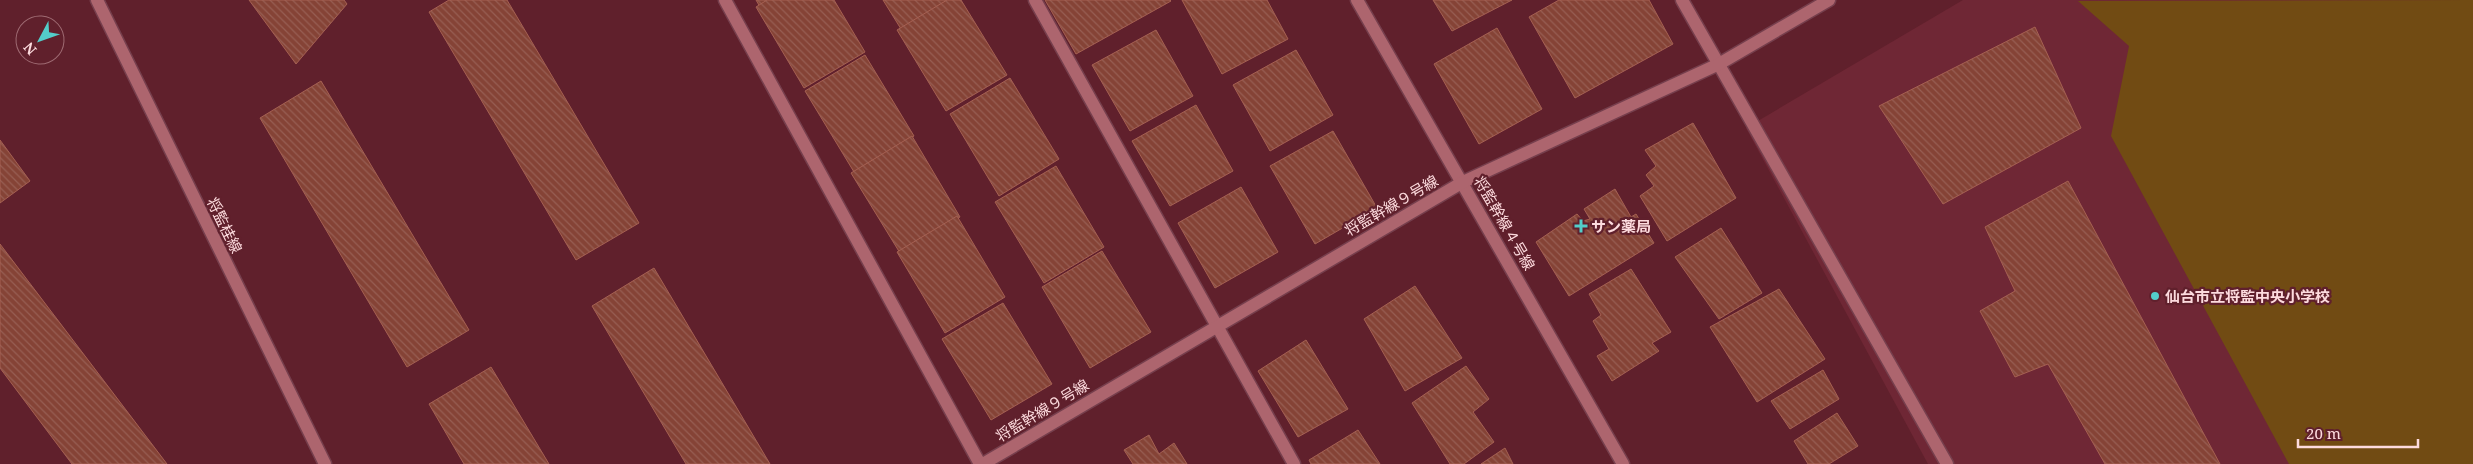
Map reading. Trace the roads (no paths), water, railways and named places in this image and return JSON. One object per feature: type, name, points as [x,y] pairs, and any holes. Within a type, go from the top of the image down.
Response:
[{"type":"street","name":"将監桂線","points":[[97,0],[325,464]]},
{"type":"street","points":[[725,0],[982,464]]},
{"type":"street","points":[[1035,0],[1294,464]]},
{"type":"street","name":"将監幹線４号線","points":[[1357,0],[1622,464]]},
{"type":"street","points":[[1682,0],[1948,464]]},
{"type":"street","name":"将監幹線９号線","points":[[982,464],[1462,182],[1719,64],[1829,0]]},
{"type":"place","name":"サン薬局","points":[[1581,226]]},
{"type":"place","name":"仙台市立将監中央小学校","points":[[2155,296]]}]
